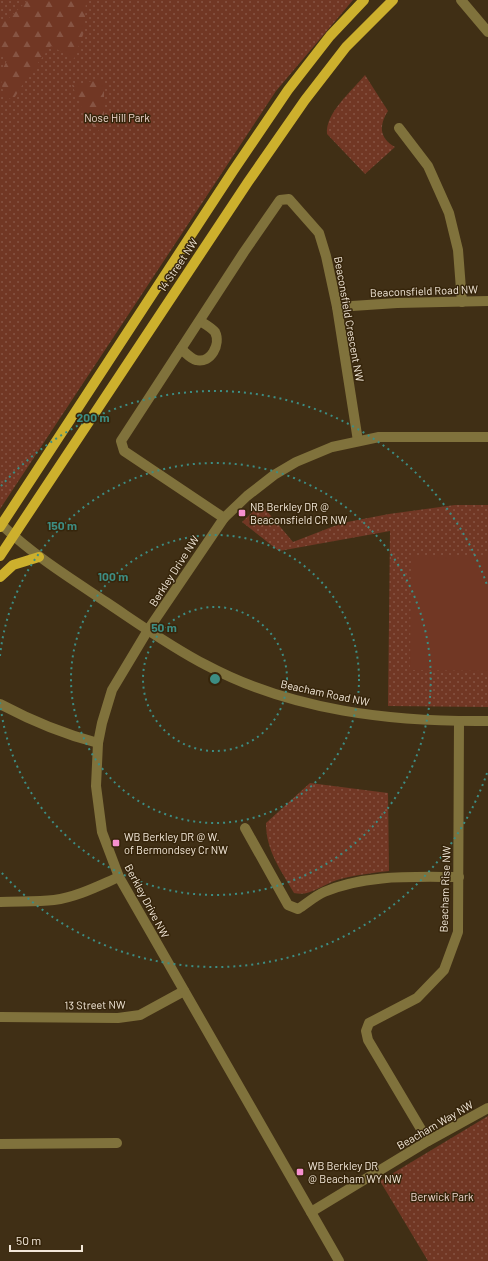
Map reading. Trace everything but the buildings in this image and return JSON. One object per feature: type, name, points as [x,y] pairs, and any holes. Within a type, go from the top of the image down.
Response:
[{"type":"main road","name":"14 Street NW","points":[[1,526],[283,97],[330,36],[364,0]]},
{"type":"main road","name":"14 Street NW","points":[[0,556],[248,182],[305,100],[346,47],[393,0]]},
{"type":"main road","points":[[0,577],[12,566],[39,557]]},
{"type":"street","points":[[461,0],[488,32]]},
{"type":"street","points":[[399,128],[428,166],[449,213],[458,250],[462,302]]},
{"type":"street","name":"Beaconsfield Crescent NW","points":[[224,518],[124,451],[121,441],[244,252],[280,200],[289,199],[319,234],[326,256],[337,307],[358,441]]},
{"type":"street","name":"Beaconsfield Road NW","points":[[337,307],[488,301]]},
{"type":"street","points":[[181,349],[195,360],[202,361],[212,354],[217,346],[217,338],[214,331],[200,321]]},
{"type":"street","name":"Berkley Drive NW","points":[[339,1261],[119,877],[102,832],[96,786],[98,743],[112,690],[148,630],[224,518],[247,496],[279,471],[309,455],[332,447],[379,437],[488,437]]},
{"type":"street","name":"Beacham Road NW","points":[[1,526],[39,557],[148,630],[206,666],[248,684],[286,698],[373,716],[460,721],[488,721]]},
{"type":"street","points":[[0,704],[32,721],[66,735],[98,743]]},
{"type":"street","name":"Beacham Rise NW","points":[[428,1141],[368,1040],[366,1031],[369,1023],[417,998],[444,970],[458,932],[460,721]]},
{"type":"street","points":[[245,828],[288,905],[298,909],[323,893],[350,883],[395,877],[458,877]]},
{"type":"street","points":[[0,902],[54,900],[84,892],[119,877]]},
{"type":"street","name":"13 Street NW","points":[[0,1017],[118,1018],[140,1015],[184,991]]},
{"type":"street","name":"Beacham Way NW","points":[[311,1212],[428,1141],[488,1108]]},
{"type":"street","points":[[0,1144],[117,1143]]},
{"type":"green space","name":"Nose Hill Park","points":[[0,0],[353,0],[276,91],[0,509]]},
{"type":"green space","points":[[28,0],[86,0],[84,32],[74,59],[51,46],[28,76],[13,100],[4,96],[0,75],[8,58],[0,52],[0,21],[9,18]]},
{"type":"green space","points":[[365,75],[388,111],[383,121],[382,131],[386,140],[395,147],[365,174],[327,134],[330,118],[335,110]]},
{"type":"green space","points":[[104,79],[104,124],[97,132],[83,111],[72,85]]},
{"type":"green space","points":[[261,504],[293,542],[342,523],[389,514],[455,505],[488,505],[488,707],[388,706],[390,531],[279,551],[242,522]]},
{"type":"green space","points":[[411,555],[488,555],[488,671],[410,670]]},
{"type":"green space","points":[[310,783],[388,793],[389,871],[343,878],[310,892],[300,894],[294,893],[271,851],[266,823]]},
{"type":"green space","name":"Berwick Park","points":[[488,1116],[488,1261],[428,1261],[380,1181]]},
{"type":"place","name":"NB Berkley DR @ Beaconsfield CR NW","points":[[242,513]]},
{"type":"place","name":"WB Berkley DR @ W. of Bermondsey Cr NW","points":[[116,843]]},
{"type":"place","name":"WB Berkley DR @ Beacham WY NW","points":[[300,1172]]}]
